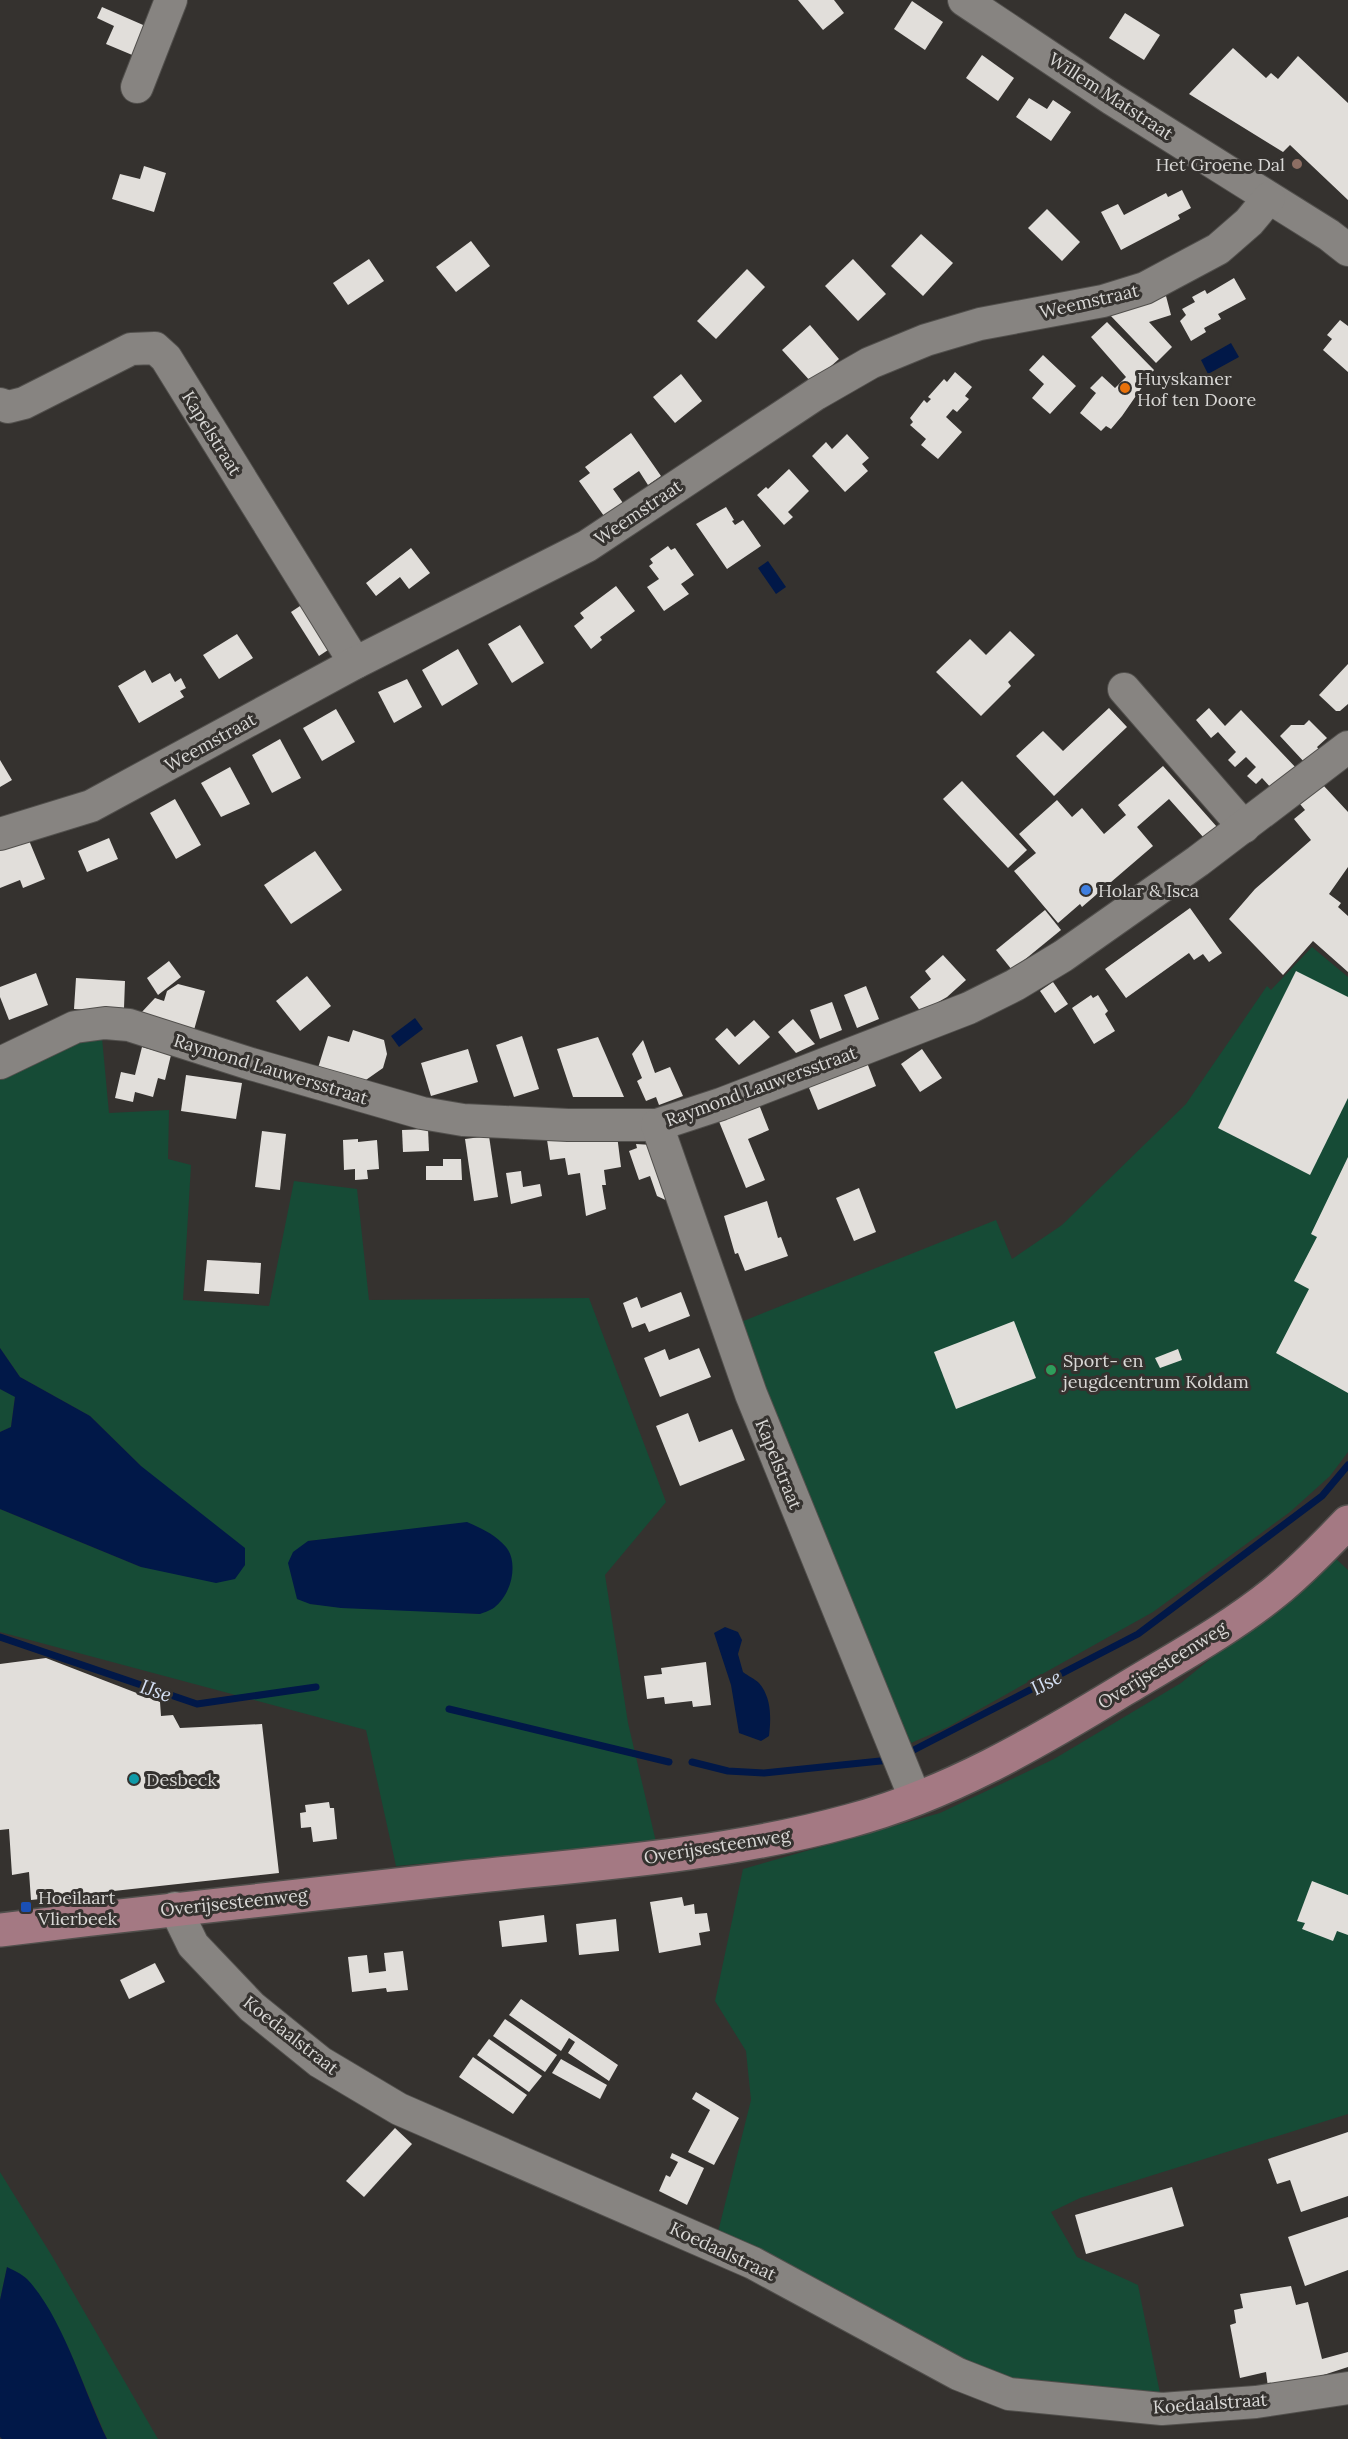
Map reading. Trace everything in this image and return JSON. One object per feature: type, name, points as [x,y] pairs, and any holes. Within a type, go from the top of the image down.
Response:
[{"type":"main road","name":"Overijsesteenweg","points":[[0,1930],[175,1908],[619,1862],[771,1840],[851,1821],[905,1773],[1039,1741],[1211,1637],[1275,1593],[1348,1522]]},
{"type":"street","points":[[137,87],[171,0]]},
{"type":"street","name":"Willem Matstraat","points":[[964,0],[1329,235],[1348,250]]},
{"type":"street","name":"Weemstraat","points":[[0,834],[91,806],[356,663],[587,546],[816,394],[870,363],[926,340],[980,324],[1103,301],[1145,288],[1218,249],[1269,198]]},
{"type":"street","name":"Kapelstraat","points":[[0,404],[8,406],[24,403],[131,349],[155,348],[166,358],[356,663]]},
{"type":"street","points":[[1124,689],[1244,826]]},
{"type":"street","name":"Raymond Lauwersstraat","points":[[0,1063],[75,1027],[105,1023],[129,1025],[251,1064],[422,1113],[463,1120],[568,1125],[657,1125],[721,1104],[969,1008],[1063,956],[1244,826],[1348,747]]},
{"type":"street","name":"Kapelstraat","points":[[657,1125],[751,1394],[905,1773]]},
{"type":"street","name":"Koedaalstraat","points":[[175,1908],[193,1945],[252,2007],[320,2062],[399,2109],[753,2262],[958,2374],[1009,2394],[1162,2409],[1256,2402],[1348,2388]]},
{"type":"green space","name":"Sport- en jeugdcentrum Koldam","points":[[1312,947],[1348,977],[1348,1452],[1330,1476],[1290,1512],[1153,1612],[948,1727],[911,1743],[794,1473],[736,1324],[996,1220],[1012,1259],[1062,1225],[1186,1104],[1267,986],[1271,990]]},
{"type":"green space","points":[[102,1038],[109,1113],[169,1110],[168,1159],[191,1165],[183,1300],[269,1306],[294,1181],[357,1189],[369,1300],[589,1298],[666,1502],[605,1575],[628,1723],[656,1842],[396,1866],[366,1730],[0,1632],[0,1509],[141,1567],[141,1466],[90,1416],[20,1377],[0,1348],[0,1073],[41,1049]],"holes":[[[378,1534],[480,1614],[310,1604],[308,1541]]]},
{"type":"green space","points":[[0,1389],[15,1396],[11,1427],[0,1432]]},
{"type":"green space","points":[[1334,1557],[1348,1570],[1348,2114],[1080,2198],[1051,2212],[1077,2257],[1138,2285],[1162,2403],[1005,2398],[713,2252],[751,2100],[746,2051],[715,2001],[743,1869],[940,1813],[1054,1759],[1181,1683]]},
{"type":"green space","points":[[0,2172],[52,2256],[158,2439],[107,2439],[68,2347],[44,2304],[26,2278],[7,2267],[0,2300]]},
{"type":"water","points":[[1231,343],[1239,357],[1208,374],[1201,360]]},
{"type":"water","points":[[768,561],[786,587],[776,594],[758,568]]},
{"type":"water","points":[[415,1018],[423,1029],[399,1047],[391,1036]]},
{"type":"water","points":[[0,1348],[20,1377],[90,1416],[141,1466],[245,1548],[245,1565],[235,1579],[216,1583],[141,1567],[0,1509],[0,1432],[11,1427],[15,1397],[0,1389]]},
{"type":"water","points":[[467,1522],[498,1539],[506,1547],[512,1561],[513,1570],[506,1594],[496,1606],[488,1611],[480,1614],[341,1608],[310,1604],[297,1599],[288,1563],[293,1552],[308,1541]]},
{"type":"water","points":[[725,1627],[738,1632],[742,1640],[738,1654],[743,1672],[759,1683],[766,1695],[770,1716],[769,1736],[761,1741],[739,1733],[731,1685],[714,1633]]},
{"type":"water","points":[[7,2267],[27,2279],[51,2313],[107,2439],[2,2439],[0,2437],[0,2300]]},
{"type":"building","points":[[798,0],[834,0],[844,13],[823,30]]},
{"type":"building","points":[[912,1],[943,22],[925,50],[894,29]]},
{"type":"building","points":[[102,7],[150,28],[137,57],[106,44],[114,26],[97,18]]},
{"type":"building","points":[[1125,13],[1160,35],[1144,60],[1109,38]]},
{"type":"building","points":[[1233,48],[1266,78],[1271,73],[1278,79],[1298,56],[1348,103],[1348,200],[1290,145],[1283,152],[1189,94]]},
{"type":"building","points":[[982,55],[1014,78],[998,101],[966,78]]},
{"type":"building","points":[[1029,98],[1047,109],[1053,100],[1071,112],[1051,141],[1016,117]]},
{"type":"building","points":[[144,166],[166,173],[154,212],[112,199],[120,174],[140,179]]},
{"type":"building","points":[[1182,190],[1191,208],[1178,215],[1180,219],[1121,250],[1101,212],[1118,204],[1124,215],[1166,193],[1168,197]]},
{"type":"building","points":[[1047,209],[1080,242],[1062,261],[1028,228]]},
{"type":"building","points":[[921,234],[953,263],[923,296],[891,266]]},
{"type":"building","points":[[471,241],[490,266],[456,292],[436,267]]},
{"type":"building","points":[[369,259],[384,281],[348,305],[333,283]]},
{"type":"building","points":[[853,259],[886,294],[858,321],[825,286]]},
{"type":"building","points":[[747,269],[765,287],[716,339],[697,321]]},
{"type":"building","points":[[1234,278],[1246,299],[1218,314],[1221,319],[1204,328],[1206,332],[1191,341],[1180,321],[1186,315],[1182,309],[1195,302],[1192,297],[1205,290],[1207,294]]},
{"type":"building","points":[[1166,296],[1171,315],[1149,322],[1172,347],[1156,363],[1109,314]]},
{"type":"building","points":[[1340,320],[1348,326],[1348,372],[1323,350],[1332,339],[1327,335]]},
{"type":"building","points":[[1107,322],[1154,370],[1111,429],[1106,426],[1101,431],[1080,413],[1096,393],[1090,388],[1102,376],[1115,388],[1126,377],[1091,337]]},
{"type":"building","points":[[810,325],[839,359],[812,383],[782,350]]},
{"type":"building","points":[[1043,355],[1076,386],[1050,414],[1032,398],[1044,384],[1029,370]]},
{"type":"building","points":[[955,372],[972,387],[965,396],[969,399],[957,412],[953,409],[946,417],[962,432],[938,459],[921,445],[926,439],[910,425],[913,422],[910,418],[924,400],[927,403],[931,399],[928,397],[944,379],[947,382]]},
{"type":"building","points":[[681,374],[702,401],[675,423],[653,397]]},
{"type":"building","points":[[631,433],[661,476],[648,485],[639,471],[613,489],[623,503],[604,516],[579,481],[590,473],[585,467]]},
{"type":"building","points":[[847,434],[869,458],[862,464],[868,471],[845,492],[812,456],[826,442],[832,449]]},
{"type":"building","points":[[789,469],[809,491],[788,512],[793,517],[784,525],[757,495],[766,487],[768,489]]},
{"type":"building","points":[[726,507],[735,525],[743,520],[761,546],[727,569],[696,524]]},
{"type":"building","points":[[668,546],[671,550],[675,548],[694,575],[681,584],[689,594],[664,611],[647,587],[659,579],[649,566],[653,563],[650,559]]},
{"type":"building","points":[[411,548],[430,573],[409,589],[400,577],[376,596],[366,583]]},
{"type":"building","points":[[616,586],[635,611],[600,637],[602,640],[591,649],[574,626],[584,618],[580,613]]},
{"type":"building","points":[[306,602],[334,646],[319,656],[291,612]]},
{"type":"building","points":[[520,625],[544,663],[512,683],[488,644]]},
{"type":"building","points":[[1010,631],[1035,655],[1008,682],[1011,686],[981,716],[936,672],[970,639],[986,655]]},
{"type":"building","points":[[237,634],[253,658],[219,679],[203,655]]},
{"type":"building","points":[[458,649],[478,684],[442,706],[422,670]]},
{"type":"building","points":[[1348,664],[1348,704],[1340,711],[1336,711],[1319,695]]},
{"type":"building","points":[[145,670],[152,683],[170,673],[175,682],[181,678],[186,688],[180,691],[184,697],[139,723],[118,686]]},
{"type":"building","points":[[407,679],[422,707],[394,723],[378,692]]},
{"type":"building","points":[[1109,708],[1127,727],[1054,796],[1016,756],[1043,731],[1063,751]]},
{"type":"building","points":[[1209,708],[1225,726],[1241,710],[1299,771],[1272,789],[1262,778],[1256,784],[1247,776],[1256,767],[1246,757],[1235,767],[1228,760],[1236,752],[1218,732],[1211,738],[1196,720]]},
{"type":"building","points":[[336,709],[355,742],[322,761],[303,728]]},
{"type":"building","points":[[1309,720],[1327,738],[1317,747],[1321,752],[1306,764],[1280,736],[1291,725],[1304,725]]},
{"type":"building","points":[[280,739],[301,778],[272,793],[252,755]]},
{"type":"building","points":[[0,760],[12,780],[0,787]]},
{"type":"building","points":[[1163,766],[1217,827],[1204,838],[1169,799],[1137,827],[1153,846],[1082,907],[1080,904],[1058,923],[1014,871],[1036,853],[1019,834],[1057,800],[1072,817],[1082,808],[1104,834],[1126,815],[1118,805]]},
{"type":"building","points":[[230,767],[250,804],[221,817],[201,783]]},
{"type":"building","points":[[962,781],[1027,850],[1008,868],[943,799]]},
{"type":"building","points":[[1323,785],[1348,812],[1348,867],[1329,894],[1341,903],[1338,907],[1348,916],[1348,972],[1313,941],[1283,975],[1229,919],[1255,889],[1311,840],[1294,819],[1305,810],[1300,804]]},
{"type":"building","points":[[175,799],[201,845],[176,859],[150,813]]},
{"type":"building","points":[[28,838],[45,879],[23,888],[20,880],[0,888],[0,850]]},
{"type":"building","points":[[109,838],[118,859],[87,872],[78,851]]},
{"type":"building","points":[[315,851],[342,890],[291,924],[264,885]]},
{"type":"building","points":[[1190,908],[1222,953],[1209,962],[1203,954],[1194,960],[1189,953],[1126,998],[1105,969]]},
{"type":"building","points":[[1045,910],[1061,930],[1012,970],[996,950]]},
{"type":"building","points":[[943,955],[966,980],[947,997],[921,1012],[910,997],[931,979],[925,971]]},
{"type":"building","points":[[169,961],[181,977],[158,995],[147,978]]},
{"type":"building","points":[[1296,971],[1348,997],[1348,1098],[1310,1175],[1218,1128]]},
{"type":"building","points":[[36,973],[48,1005],[9,1020],[0,997],[0,987]]},
{"type":"building","points":[[307,976],[331,1006],[300,1031],[276,1001]]},
{"type":"building","points":[[76,978],[125,981],[124,1008],[103,1007],[103,1011],[74,1009]]},
{"type":"building","points":[[1053,982],[1068,1004],[1055,1013],[1040,991]]},
{"type":"building","points":[[178,984],[205,991],[194,1030],[140,1014],[155,998],[164,1001],[167,991]]},
{"type":"building","points":[[866,986],[879,1019],[857,1028],[844,995]]},
{"type":"building","points":[[1091,995],[1093,998],[1098,995],[1108,1011],[1105,1014],[1115,1031],[1094,1044],[1072,1008]]},
{"type":"building","points":[[832,1002],[842,1030],[820,1039],[810,1010]]},
{"type":"building","points":[[793,1019],[815,1044],[796,1053],[778,1032]]},
{"type":"building","points":[[754,1020],[770,1037],[739,1065],[715,1039],[727,1028],[735,1037]]},
{"type":"building","points":[[353,1030],[384,1040],[387,1054],[383,1068],[363,1082],[318,1068],[328,1036],[349,1042]]},
{"type":"building","points":[[522,1036],[539,1089],[514,1097],[496,1045]]},
{"type":"building","points":[[598,1037],[624,1097],[573,1097],[557,1049]]},
{"type":"building","points":[[643,1040],[655,1073],[670,1067],[683,1096],[659,1105],[656,1097],[646,1101],[637,1081],[642,1078],[632,1054]]},
{"type":"building","points":[[142,1047],[171,1055],[165,1080],[158,1078],[153,1097],[135,1092],[133,1102],[115,1098],[121,1072],[135,1075]]},
{"type":"building","points":[[468,1049],[478,1082],[431,1096],[421,1063]]},
{"type":"building","points":[[922,1049],[942,1078],[920,1092],[901,1064]]},
{"type":"building","points":[[866,1060],[876,1086],[818,1110],[807,1083]]},
{"type":"building","points":[[186,1075],[242,1083],[236,1119],[181,1111]]},
{"type":"building","points":[[758,1102],[769,1130],[748,1139],[765,1180],[746,1188],[718,1119]]},
{"type":"building","points":[[428,1129],[429,1151],[403,1152],[402,1130]]},
{"type":"building","points":[[262,1131],[286,1134],[280,1190],[255,1187]]},
{"type":"building","points":[[546,1133],[617,1135],[621,1167],[604,1170],[606,1185],[602,1185],[606,1209],[586,1216],[580,1173],[568,1175],[565,1158],[550,1160]]},
{"type":"building","points":[[489,1136],[498,1197],[474,1201],[465,1139]]},
{"type":"building","points":[[358,1139],[358,1142],[377,1140],[379,1169],[367,1170],[368,1179],[355,1180],[355,1169],[344,1170],[343,1140]]},
{"type":"building","points":[[636,1144],[652,1145],[672,1203],[657,1196],[650,1176],[639,1180],[629,1151],[637,1148]]},
{"type":"building","name":"Sport- en jeugdcentrum Koldam","points":[[1348,1157],[1348,1393],[1276,1353],[1309,1289],[1294,1281],[1317,1237],[1311,1234]]},
{"type":"building","points":[[443,1159],[461,1159],[462,1180],[426,1180],[426,1166],[443,1166]]},
{"type":"building","points":[[521,1171],[523,1187],[540,1184],[542,1196],[511,1204],[506,1173]]},
{"type":"building","points":[[859,1188],[876,1232],[854,1241],[836,1198]]},
{"type":"building","points":[[767,1201],[778,1238],[781,1237],[788,1256],[745,1271],[738,1253],[735,1254],[724,1216]]},
{"type":"building","points":[[207,1260],[261,1263],[259,1294],[204,1291]]},
{"type":"building","points":[[681,1292],[690,1316],[649,1332],[645,1323],[632,1328],[623,1303],[637,1297],[641,1308]]},
{"type":"building","points":[[1014,1321],[1036,1378],[956,1409],[934,1352]]},
{"type":"building","points":[[699,1348],[711,1377],[660,1397],[644,1358],[665,1349],[669,1360]]},
{"type":"building","points":[[1178,1349],[1182,1360],[1160,1368],[1155,1358]]},
{"type":"building","points":[[688,1413],[699,1442],[732,1429],[745,1460],[680,1486],[656,1426]]},
{"type":"building","name":"Desbeck","points":[[46,1658],[160,1702],[161,1716],[173,1715],[180,1728],[262,1724],[279,1873],[31,1900],[29,1872],[12,1875],[9,1829],[0,1830],[0,1664]]},
{"type":"building","points":[[706,1662],[711,1705],[693,1707],[692,1701],[665,1704],[664,1697],[647,1699],[644,1676],[662,1674],[661,1668]]},
{"type":"building","points":[[329,1802],[330,1808],[334,1808],[337,1839],[313,1842],[311,1827],[301,1828],[300,1813],[306,1812],[305,1805]]},
{"type":"building","points":[[1312,1881],[1348,1895],[1348,1935],[1337,1931],[1333,1941],[1302,1929],[1305,1923],[1297,1921]]},
{"type":"building","points":[[682,1897],[684,1906],[694,1904],[695,1914],[707,1913],[710,1931],[699,1933],[701,1945],[659,1953],[650,1902]]},
{"type":"building","points":[[544,1915],[547,1942],[502,1947],[499,1921]]},
{"type":"building","points":[[616,1919],[619,1951],[579,1955],[576,1924]]},
{"type":"building","points":[[403,1951],[408,1990],[387,1992],[386,1988],[352,1992],[348,1957],[367,1955],[369,1973],[386,1971],[384,1953]]},
{"type":"building","points":[[155,1963],[165,1982],[129,1999],[120,1980]]},
{"type":"building","points":[[521,1999],[618,2065],[609,2081],[568,2053],[575,2042],[569,2038],[561,2051],[509,2015]]},
{"type":"building","points":[[505,2019],[557,2055],[545,2072],[493,2036]]},
{"type":"building","points":[[489,2039],[542,2076],[529,2092],[477,2055]]},
{"type":"building","points":[[473,2057],[527,2095],[513,2114],[459,2077]]},
{"type":"building","points":[[561,2059],[607,2085],[600,2099],[552,2073]]},
{"type":"building","points":[[696,2092],[739,2118],[714,2165],[688,2152],[710,2110],[692,2099]]},
{"type":"building","points":[[395,2128],[412,2144],[364,2197],[346,2181]]},
{"type":"building","points":[[1348,2132],[1348,2196],[1301,2212],[1290,2180],[1277,2184],[1268,2159]]},
{"type":"building","points":[[672,2153],[704,2168],[687,2205],[659,2191],[666,2175],[670,2177],[678,2162],[670,2158]]},
{"type":"building","points":[[1172,2187],[1184,2226],[1086,2254],[1075,2215]]},
{"type":"building","points":[[1348,2217],[1348,2270],[1305,2286],[1288,2237]]},
{"type":"building","points":[[1291,2286],[1296,2305],[1308,2302],[1322,2359],[1348,2352],[1348,2367],[1302,2382],[1268,2387],[1266,2372],[1240,2378],[1230,2325],[1236,2323],[1234,2310],[1243,2308],[1240,2294]]},
{"type":"waterway","name":"IJse","points":[[906,1754],[1138,1634],[1322,1496],[1348,1465]]},
{"type":"waterway","name":"IJse","points":[[0,1637],[197,1704],[316,1687]]},
{"type":"waterway","name":"IJse","points":[[449,1709],[669,1762]]},
{"type":"waterway","name":"IJse","points":[[692,1762],[728,1771],[764,1773],[890,1760]]},
{"type":"place","name":"Het Groene Dal","points":[[1297,164]]},
{"type":"place","name":"Huyskamer Hof ten Doore","points":[[1125,388]]},
{"type":"place","name":"Holar & Isca","points":[[1086,890]]},
{"type":"place","name":"Sport- en jeugdcentrum Koldam","points":[[1051,1370]]},
{"type":"place","name":"Desbeck","points":[[134,1779]]},
{"type":"place","name":"Hoeilaart Vlierbeek","points":[[26,1907]]}]
